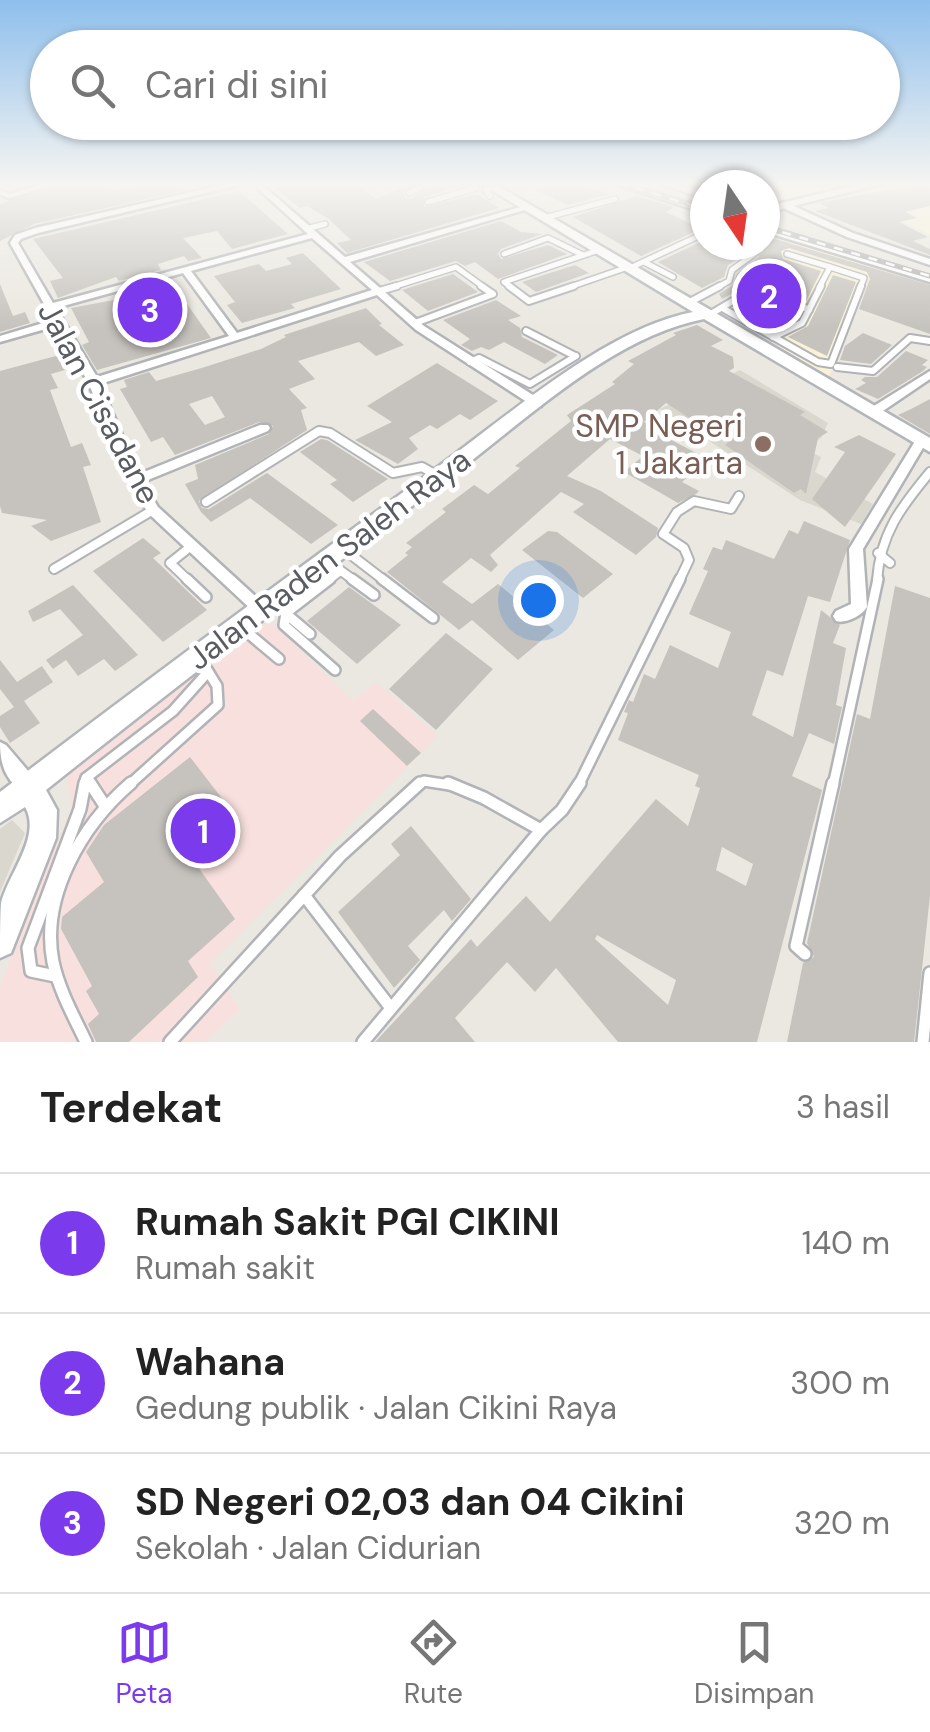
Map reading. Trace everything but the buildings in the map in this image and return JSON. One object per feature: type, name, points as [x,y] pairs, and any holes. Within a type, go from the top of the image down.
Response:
[{"type":"main road","points":[[568,232],[634,266],[686,301],[769,340],[814,369],[835,390],[926,443]]},
{"type":"main road","name":"Jalan Raden Saleh Raya","points":[[666,322],[686,301]]},
{"type":"main road","name":"Jalan Raden Saleh Raya","points":[[0,808],[204,664],[239,624],[272,608],[336,560],[438,476],[537,404],[560,376],[583,360],[666,322],[713,313]]},
{"type":"main road","points":[[0,942],[42,838],[43,810],[28,786]]},
{"type":"street","name":"Jalan Cisadane","points":[[37,232],[18,237],[14,243],[94,382],[135,480],[152,510],[190,547],[272,608]]},
{"type":"street","points":[[49,307],[309,232],[414,323],[537,404]]},
{"type":"street","points":[[342,261],[445,232]]},
{"type":"street","points":[[838,232],[930,262]]},
{"type":"street","points":[[780,233],[930,278]]},
{"type":"street","points":[[185,270],[235,337]]},
{"type":"street","points":[[94,382],[376,292]]},
{"type":"street","points":[[0,339],[58,322]]},
{"type":"street","points":[[873,412],[930,374]]},
{"type":"street","points":[[135,480],[264,428]]},
{"type":"street","points":[[840,616],[859,608],[856,550],[926,443]]},
{"type":"street","points":[[0,751],[28,786]]},
{"type":"lane","points":[[504,254],[548,238],[584,255]]},
{"type":"lane","points":[[600,250],[504,282],[530,301],[634,266],[690,240]]},
{"type":"lane","points":[[787,254],[864,278],[831,364],[814,369]]},
{"type":"lane","points":[[686,301],[729,281],[732,270],[746,260]]},
{"type":"lane","points":[[376,292],[456,267],[493,294],[414,323]]},
{"type":"lane","points":[[769,340],[802,324],[830,267]]},
{"type":"lane","points":[[713,313],[759,285],[808,310]]},
{"type":"lane","points":[[526,330],[583,360]]},
{"type":"lane","points":[[837,367],[873,371],[912,337],[930,340]]},
{"type":"lane","points":[[470,362],[478,358],[526,384],[560,376]]},
{"type":"lane","points":[[835,390],[849,369]]},
{"type":"lane","points":[[206,502],[319,432],[330,433],[393,472],[422,468],[438,476]]},
{"type":"lane","points":[[804,954],[796,946],[878,592],[878,553],[898,506],[930,472]]},
{"type":"lane","points":[[363,1042],[562,810],[578,785],[689,560],[684,548],[663,534],[668,521],[694,500],[702,500],[718,510],[731,510],[738,496]]},
{"type":"lane","points":[[54,568],[152,510]]},
{"type":"lane","points":[[190,547],[170,563],[206,596]]},
{"type":"lane","points":[[878,553],[890,563]]},
{"type":"lane","points":[[336,560],[374,596]]},
{"type":"lane","points":[[336,560],[433,618]]},
{"type":"lane","points":[[272,608],[310,634]]},
{"type":"lane","points":[[272,608],[284,625],[336,670]]},
{"type":"lane","points":[[239,624],[279,658]]},
{"type":"lane","points":[[55,976],[31,971],[28,948],[80,809],[86,778],[206,680],[204,664]]},
{"type":"lane","points":[[86,1042],[55,976],[49,944],[52,915],[76,846],[105,806],[218,705],[220,696],[204,664]]},
{"type":"lane","points":[[86,778],[105,806]]},
{"type":"lane","points":[[170,1042],[412,784],[436,780],[456,785],[542,830]]},
{"type":"lane","points":[[304,895],[390,1008]]},
{"type":"lane","points":[[923,1042],[922,1018],[930,973]]},
{"type":"shaded area","points":[[792,238],[903,272],[890,287],[866,280],[829,377],[716,308],[786,267],[778,260],[780,251]]},
{"type":"shaded area","name":"SMP Negeri 1 Jakarta","points":[[740,370],[828,423],[821,438],[804,449],[821,457],[815,472],[873,504],[861,524],[800,500],[660,409]]},
{"type":"shaded area","points":[[266,617],[353,701],[376,682],[438,736],[210,963],[240,1009],[204,1042],[0,1042],[0,986],[72,806],[66,775]]},
{"type":"shaded area","points":[[12,820],[25,833],[0,892],[0,829]]},
{"type":"railway","points":[[781,232],[930,276]]},
{"type":"place","name":"Wahana","points":[[769,296]]},
{"type":"place","name":"SD Negeri 02,03 dan 04 Cikini","points":[[150,310]]},
{"type":"place","name":"SMP Negeri 1 Jakarta","points":[[763,444]]},
{"type":"place","name":"Rumah Sakit PGI CIKINI","points":[[203,831]]}]
